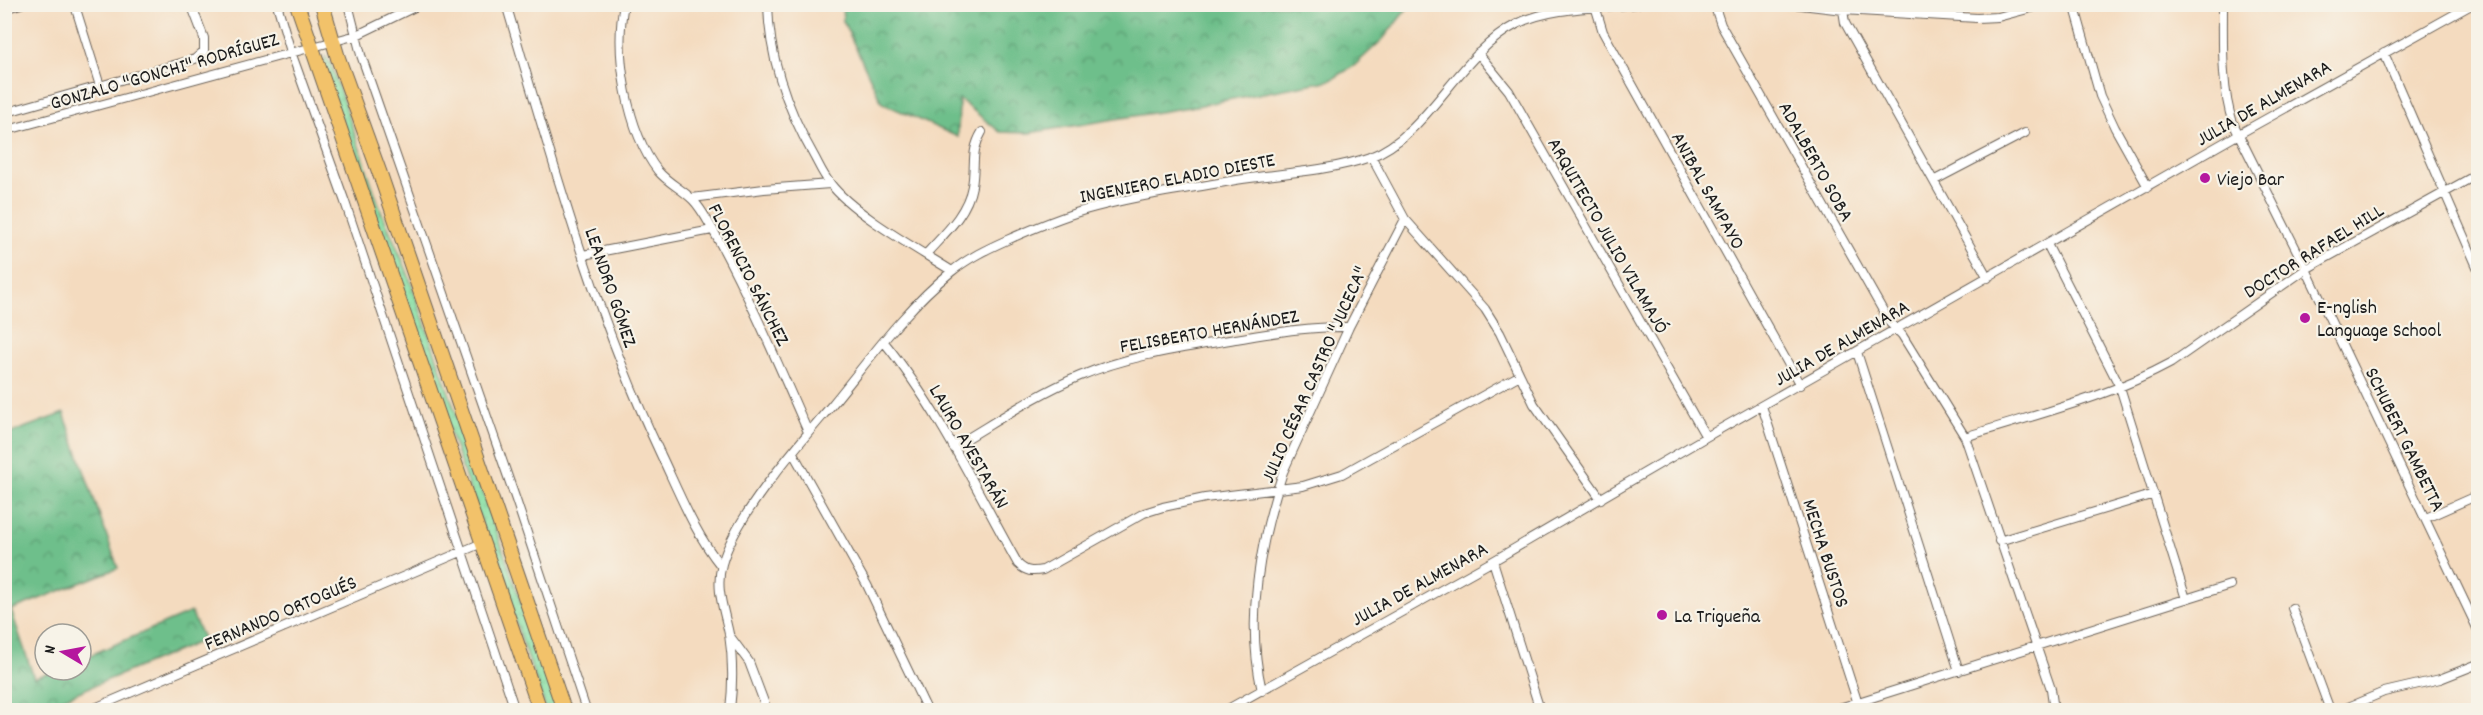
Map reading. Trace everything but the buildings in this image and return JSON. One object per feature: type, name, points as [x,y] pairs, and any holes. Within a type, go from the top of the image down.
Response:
[{"type":"highway","points":[[297,4],[540,711]]},
{"type":"highway","points":[[322,4],[333,42],[564,711]]},
{"type":"street","points":[[4,9],[21,4]]},
{"type":"street","points":[[4,113],[195,59],[204,51],[204,38],[191,4]]},
{"type":"street","points":[[277,4],[291,52],[345,202],[515,711]]},
{"type":"street","points":[[348,4],[361,55],[516,500],[586,711]]},
{"type":"street","name":"GONZALO \"GONCHI\" RODRÍGUEZ","points":[[4,131],[357,35],[421,4]]},
{"type":"street","name":"LEANDRO GÓMEZ","points":[[506,4],[583,255],[642,414],[708,549],[721,567]]},
{"type":"street","name":"FLORENCIO SÁNCHEZ","points":[[624,4],[620,54],[624,81],[638,131],[656,169],[672,186],[692,198],[712,230],[741,284],[808,432]]},
{"type":"street","points":[[768,4],[774,54],[782,85],[801,134],[830,184],[858,209],[952,271]]},
{"type":"street","name":"INGENIERO ELADIO DIESTE","points":[[730,711],[732,682],[729,635],[719,595],[721,567],[732,540],[743,520],[808,432],[934,286],[952,271],[970,258],[1036,228],[1104,205],[1240,179],[1348,163],[1371,156],[1397,141],[1413,126],[1478,54],[1504,31],[1528,18],[1637,4]]},
{"type":"street","name":"ADALBERTO SOBA","points":[[1714,4],[1721,25],[1732,45],[1890,323],[1897,330],[1965,437],[2051,689],[2054,711]]},
{"type":"street","points":[[1793,4],[1843,10],[1998,17],[2046,4]]},
{"type":"street","points":[[1942,16],[1943,4]]},
{"type":"street","points":[[2074,4],[2100,96],[2148,187]]},
{"type":"street","name":"SCHUBERT GAMBETTA","points":[[2223,4],[2229,111],[2478,630]]},
{"type":"street","name":"JULIA DE ALMENARA","points":[[1226,711],[1493,561],[1706,437],[2239,134],[2473,4]]},
{"type":"street","points":[[76,9],[100,86]]},
{"type":"street","name":"ANIBAL SAMPAYO","points":[[1596,9],[1603,32],[1800,385]]},
{"type":"street","points":[[1843,10],[1845,22],[1988,278]]},
{"type":"street","points":[[2384,53],[2478,269]]},
{"type":"street","name":"ARQUITECTO JULIO VILAMAJÓ","points":[[1478,54],[1509,91],[1706,437]]},
{"type":"street","points":[[926,254],[965,208],[972,186],[974,150],[982,132]]},
{"type":"street","points":[[1935,180],[2025,133]]},
{"type":"street","points":[[1371,156],[1405,219],[1485,309],[1500,333],[1534,404],[1601,499]]},
{"type":"street","name":"DOCTOR RAFAEL HILL","points":[[1965,437],[2120,387],[2171,363],[2306,269],[2478,174]]},
{"type":"street","points":[[692,198],[830,184]]},
{"type":"street","name":"JULIO CÉSAR CASTRO \"JUCECA\"","points":[[1262,691],[1255,654],[1255,612],[1263,549],[1277,490],[1349,327],[1405,219]]},
{"type":"street","points":[[583,255],[712,230]]},
{"type":"street","points":[[2047,244],[2120,387],[2186,599]]},
{"type":"street","name":"FELISBERTO HERNÁNDEZ","points":[[953,447],[1068,382],[1142,355],[1214,342],[1326,327],[1349,327]]},
{"type":"street","name":"LAURO AYESTARÁN","points":[[884,342],[902,364],[953,447],[1018,564],[1024,569],[1034,572],[1043,570],[1135,518],[1163,507],[1205,498],[1277,490]]},
{"type":"street","points":[[1857,352],[1959,671]]},
{"type":"street","points":[[1277,490],[1325,480],[1360,466],[1520,375]]},
{"type":"street","name":"MECHA BUSTOS","points":[[1762,406],[1860,711]]},
{"type":"street","points":[[793,453],[867,585],[927,711]]},
{"type":"street","points":[[1999,541],[2154,494]]},
{"type":"street","points":[[2426,518],[2478,495]]},
{"type":"street","name":"FERNANDO ORTOGUÉS","points":[[90,711],[482,543]]},
{"type":"street","points":[[1493,561],[1540,711]]},
{"type":"street","points":[[1833,711],[2230,585]]},
{"type":"street","points":[[2292,608],[2330,711]]},
{"type":"street","points":[[729,635],[749,662],[767,711]]},
{"type":"street","points":[[2341,711],[2352,704],[2384,692],[2440,679],[2478,664]]},
{"type":"green space","points":[[842,4],[1410,5],[1383,39],[1354,66],[1331,80],[1196,106],[1029,133],[1000,132],[959,99],[958,137],[882,103],[843,21]]},
{"type":"green space","points":[[325,56],[330,62],[381,211],[407,271],[558,710],[546,710],[323,66]]},
{"type":"green space","points":[[64,413],[118,568],[11,610],[33,675],[33,682],[93,682],[93,654],[191,612],[204,640],[35,710],[5,710],[5,435]]},
{"type":"place","name":"Viejo Bar","points":[[2205,178]]},
{"type":"place","name":"E-nglish Language School","points":[[2305,318]]},
{"type":"place","name":"La Trigueña","points":[[1662,615]]}]
